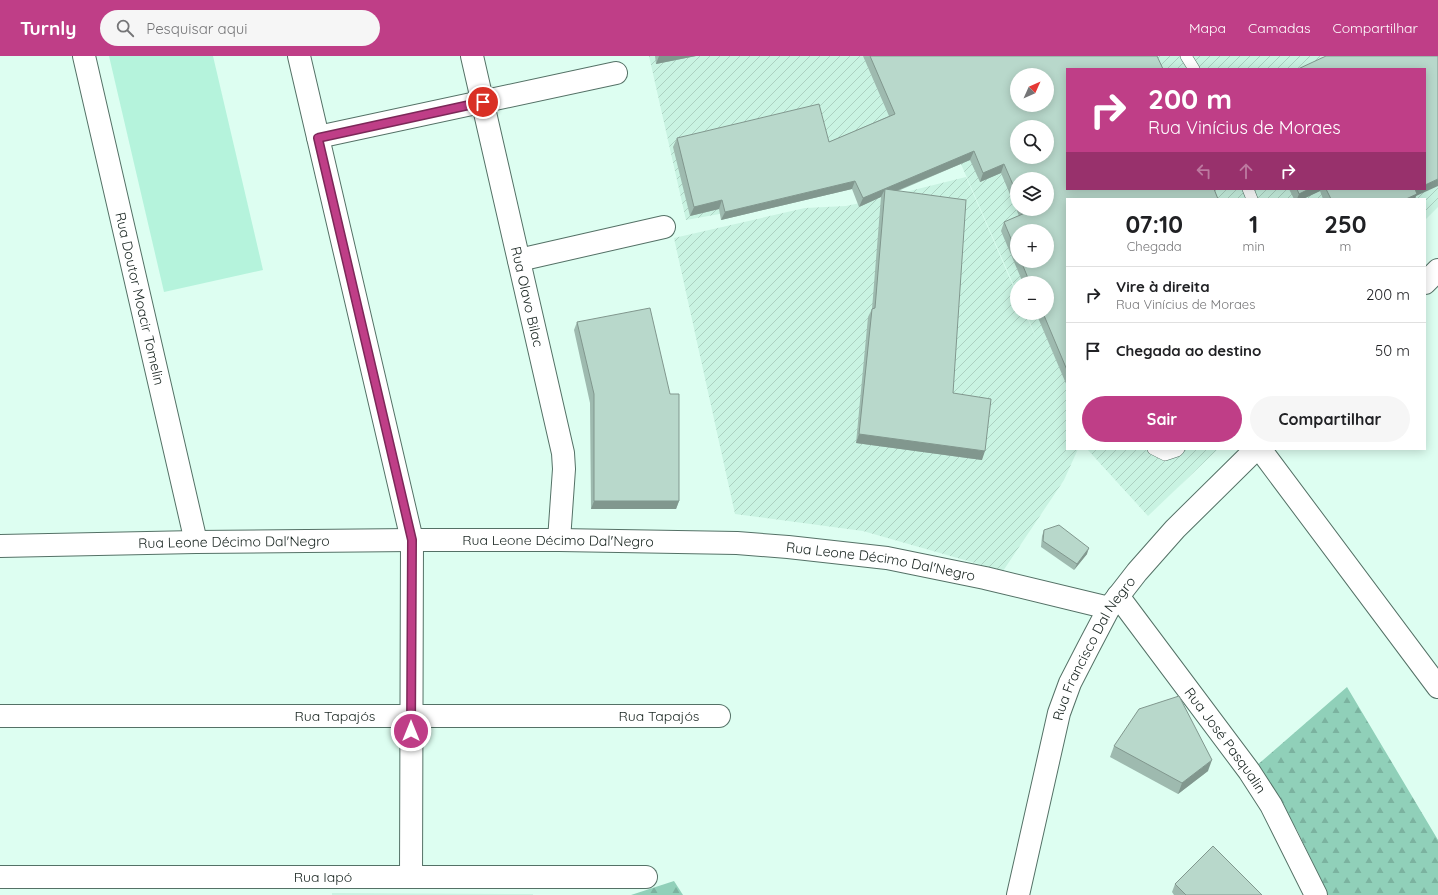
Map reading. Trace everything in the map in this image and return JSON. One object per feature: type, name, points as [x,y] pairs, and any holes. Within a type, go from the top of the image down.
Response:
[{"type":"street","name":"Rua Doutor Moacir Tomelin","points":[[84,56],[196,542]]},
{"type":"street","points":[[300,56],[412,540],[411,877]]},
{"type":"street","name":"Rua Olavo Bilac","points":[[472,56],[563,453],[564,469],[559,540]]},
{"type":"street","points":[[318,138],[616,73]]},
{"type":"street","points":[[519,260],[664,227]]},
{"type":"street","points":[[1426,282],[1438,270]]},
{"type":"street","name":"Rua Francisco Dal Negro","points":[[1018,895],[1059,713],[1070,683],[1114,602],[1137,572],[1175,529],[1255,450]]},
{"type":"street","points":[[1261,450],[1438,687]]},
{"type":"street","name":"Rua Leone Décimo Dal'Negro","points":[[0,546],[412,540],[559,540],[737,543],[887,558],[1114,602]]},
{"type":"street","name":"Rua José Pasqualin","points":[[1114,602],[1250,771],[1271,805],[1316,895]]},
{"type":"street","name":"Rua Tapajós","points":[[0,716],[718,716]]},
{"type":"street","name":"Rua Iapó","points":[[0,877],[314,886],[411,877],[646,877]]},
{"type":"lane","points":[[1186,56],[1193,68]]},
{"type":"lane","points":[[1155,450],[1165,454],[1178,450]]},
{"type":"shaded area","points":[[109,56],[213,56],[263,270],[164,292]]},
{"type":"shaded area","points":[[649,56],[1438,56],[1438,207],[1426,219],[1426,198],[1066,198],[1066,450],[1078,450],[1064,480],[1003,571],[863,531],[735,514],[674,238],[805,208],[846,206],[860,203],[834,148],[836,193],[686,220]],"holes":[[[961,164],[1010,277],[1054,276],[1054,320],[1029,320],[1037,340],[1028,320],[1010,320],[1010,279],[966,177],[865,202]]]},
{"type":"shaded area","points":[[1088,450],[1217,450],[1148,516]]},
{"type":"shaded area","points":[[332,893],[533,894],[533,895],[332,895]]},
{"type":"green space","points":[[1347,687],[1438,840],[1438,895],[1328,895],[1297,830],[1255,767]]},
{"type":"green space","points":[[674,881],[683,895],[631,895]]},
{"type":"building","points":[[870,56],[1157,56],[1163,68],[1066,68],[1066,190],[1214,190],[1218,198],[1066,198],[1066,368],[1046,320],[1054,320],[1054,276],[1027,276],[1024,268],[1054,268],[1054,224],[1010,224],[1010,236],[1004,222],[1018,216],[1054,216],[1054,172],[1010,172],[1010,178],[1004,164],[983,173],[974,151],[863,198],[855,181],[725,212],[722,200],[694,207],[677,138],[819,104],[829,142],[895,114]]},
{"type":"building","points":[[1326,56],[1438,56],[1438,179],[1426,185],[1426,68],[1300,68]]},
{"type":"building","points":[[885,189],[966,200],[953,393],[991,399],[985,451],[859,434],[872,309],[875,308]]},
{"type":"building","points":[[1297,190],[1307,190],[1299,194]]},
{"type":"building","points":[[1326,190],[1415,190],[1417,194],[1408,198],[1330,198]]},
{"type":"building","points":[[650,308],[670,394],[679,394],[679,501],[594,501],[594,394],[577,322]]},
{"type":"building","points":[[1059,525],[1089,548],[1077,564],[1043,541],[1044,530]]},
{"type":"building","points":[[1179,696],[1212,760],[1182,783],[1114,746],[1139,709]]},
{"type":"building","points":[[1213,846],[1262,895],[1186,895],[1175,884]]},
{"type":"route","points":[[411,731],[412,540],[318,138],[483,102]]}]
